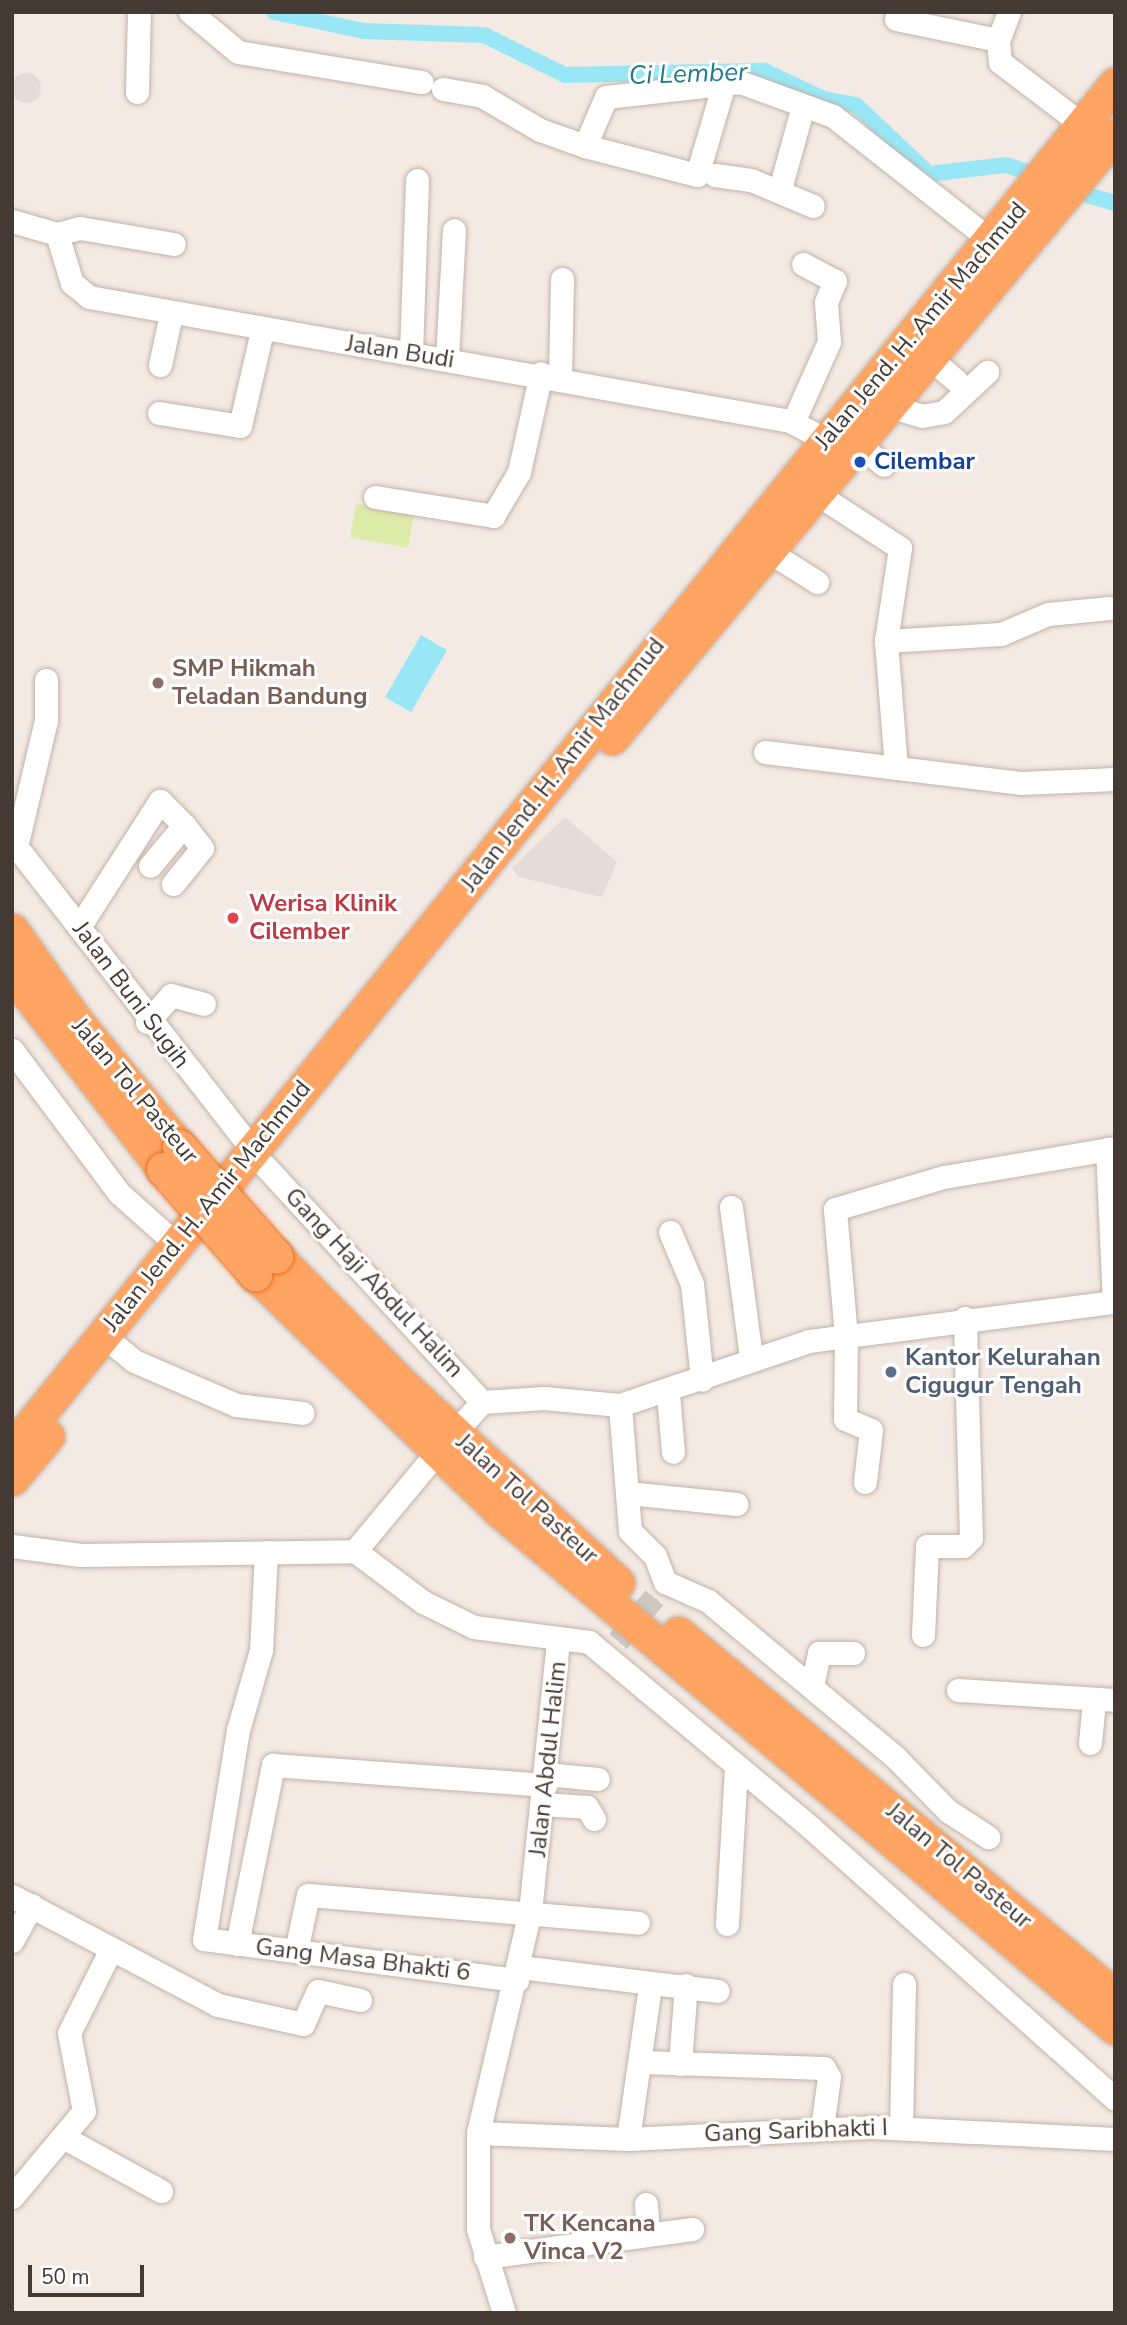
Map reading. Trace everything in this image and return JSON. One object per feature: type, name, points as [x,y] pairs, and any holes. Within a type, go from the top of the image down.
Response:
[{"type":"highway","name":"Jalan Jend. H. Amir Machmud","points":[[697,615],[768,551],[817,494],[842,442],[888,406],[930,358],[1056,183],[1104,122],[1115,84]]},
{"type":"highway","name":"Jalan Jend. H. Amir Machmud","points":[[12,1479],[124,1353],[258,1157],[697,615],[842,442],[992,241],[1056,183]]},
{"type":"highway","name":"Jalan Tol Pasteur","points":[[12,930],[171,1157]]},
{"type":"highway","name":"Jalan Tol Pasteur","points":[[12,974],[265,1265],[501,1512],[1115,1996]]},
{"type":"highway","name":"Jalan Jend. H. Amir Machmud","points":[[14,1441],[175,1243],[258,1157]]},
{"type":"highway","name":"Jalan Tol Pasteur","points":[[794,1745],[1115,2028]]},
{"type":"street","points":[[137,92],[139,12]]},
{"type":"street","points":[[190,12],[238,52],[482,96],[540,130],[670,173],[697,175],[724,83]]},
{"type":"street","points":[[1009,12],[998,40],[1004,67],[1104,122]]},
{"type":"street","points":[[896,19],[998,40]]},
{"type":"street","points":[[585,146],[606,97],[724,83],[749,85],[803,106],[868,140],[992,241]]},
{"type":"street","points":[[780,189],[803,106]]},
{"type":"street","points":[[715,175],[780,189],[813,206]]},
{"type":"street","points":[[411,353],[417,180]]},
{"type":"street","points":[[12,221],[57,234],[80,228],[174,244]]},
{"type":"street","points":[[447,359],[454,230]]},
{"type":"street","name":"Jalan Budi","points":[[57,234],[76,289],[170,314],[262,331],[551,375],[793,422],[842,442],[884,466]]},
{"type":"street","points":[[793,422],[830,342],[827,302],[835,278],[803,264]]},
{"type":"street","points":[[375,497],[493,516],[519,472],[551,375],[562,279]]},
{"type":"street","points":[[160,365],[170,314]]},
{"type":"street","points":[[159,413],[240,426],[262,331]]},
{"type":"street","points":[[930,358],[957,382]]},
{"type":"street","points":[[888,406],[922,416],[944,412],[987,372]]},
{"type":"street","points":[[817,494],[898,544],[886,640],[896,768]]},
{"type":"street","points":[[768,551],[817,582]]},
{"type":"street","points":[[886,640],[1000,634],[1048,614],[1110,608]]},
{"type":"street","points":[[14,844],[46,720],[46,680]]},
{"type":"street","points":[[765,752],[1020,783],[1115,779]]},
{"type":"street","points":[[79,927],[154,804],[160,801],[202,848],[173,884]]},
{"type":"street","points":[[149,866],[184,825]]},
{"type":"street","name":"Jalan Buni Sugih","points":[[14,844],[79,927],[147,1022],[258,1157]]},
{"type":"street","points":[[147,1022],[172,995],[204,1004]]},
{"type":"street","points":[[12,1050],[120,1193],[175,1243]]},
{"type":"street","points":[[463,1423],[482,1402],[544,1398],[620,1405],[667,1393],[751,1357],[846,1336],[965,1318],[1114,1302],[1111,1148],[944,1177],[835,1209],[846,1336],[845,1419],[871,1430],[865,1482]]},
{"type":"street","name":"Gang Haji Abdul Halim","points":[[258,1157],[482,1402]]},
{"type":"street","points":[[731,1207],[751,1357]]},
{"type":"street","points":[[670,1232],[692,1284],[702,1379]]},
{"type":"street","points":[[923,1635],[927,1546],[962,1546],[971,1538],[965,1318]]},
{"type":"street","points":[[124,1353],[236,1405],[303,1413]]},
{"type":"street","points":[[667,1393],[673,1452]]},
{"type":"street","points":[[620,1405],[630,1531],[655,1556],[662,1587],[708,1601],[812,1686],[948,1811],[988,1837]]},
{"type":"street","points":[[12,1546],[80,1555],[355,1551],[429,1462]]},
{"type":"street","points":[[628,1493],[736,1504]]},
{"type":"street","name":"Jalan Abdul Halim","points":[[355,1551],[454,1618],[507,1634],[558,1639],[545,1787],[530,1912],[518,1973],[478,2133],[477,2219],[485,2257],[504,2313]]},
{"type":"street","name":"Gang Masa Bhakti 6","points":[[266,1552],[261,1650],[238,1730],[202,1933],[210,1942],[518,1973],[629,1977],[650,1987]]},
{"type":"street","points":[[558,1639],[589,1642],[615,1650],[736,1767],[1115,2099]]},
{"type":"street","points":[[812,1686],[819,1653],[853,1653]]},
{"type":"street","points":[[958,1690],[1104,1700],[1090,1743]]},
{"type":"street","points":[[237,1944],[273,1765],[545,1787],[598,1779]]},
{"type":"street","points":[[727,1924],[736,1767]]},
{"type":"street","points":[[545,1787],[587,1807],[594,1819]]},
{"type":"street","points":[[296,1951],[308,1895],[638,1923]]},
{"type":"street","points":[[12,1941],[22,1900],[200,1999],[303,2024],[318,1990],[360,2000]]},
{"type":"street","points":[[12,2197],[63,2137],[86,2101],[68,2051],[69,2034],[111,1949]]},
{"type":"street","points":[[901,2128],[904,1984]]},
{"type":"street","points":[[681,2064],[686,1985]]},
{"type":"street","points":[[628,2139],[628,2111],[643,2062],[650,1987],[686,1985],[718,1991]]},
{"type":"street","points":[[643,2062],[824,2068],[829,2077],[822,2129]]},
{"type":"street","name":"Gang Saribhakti I","points":[[478,2133],[628,2139],[822,2129],[901,2128],[1115,2139]]},
{"type":"street","points":[[63,2137],[161,2191]]},
{"type":"street","points":[[646,2204],[648,2234]]},
{"type":"street","points":[[485,2257],[692,2229]]},
{"type":"shaded area","points":[[26,73],[37,77],[41,88],[37,99],[26,103],[15,99],[11,88],[15,77]]},
{"type":"shaded area","points":[[565,817],[617,862],[602,897],[518,877],[512,868]]},
{"type":"green space","points":[[356,504],[414,514],[408,548],[350,537]]},
{"type":"water","points":[[421,635],[447,650],[411,712],[385,697]]},
{"type":"waterway","name":"Ci Lember","points":[[274,12],[364,31],[484,35],[565,75],[764,71],[824,99],[856,105],[929,174],[1006,165],[1043,177]]},
{"type":"waterway","name":"Ci Lember","points":[[1066,189],[1115,203]]},
{"type":"tunnel","points":[[618,1641],[659,1592]]},
{"type":"place","name":"Cilembar","points":[[860,462]]},
{"type":"place","name":"SMP Hikmah Teladan Bandung","points":[[158,683]]},
{"type":"place","name":"Werisa Klinik Cilember","points":[[233,918]]},
{"type":"place","name":"Kantor Kelurahan Cigugur Tengah","points":[[891,1372]]},
{"type":"place","name":"TK Kencana Vinca V2","points":[[510,2238]]}]
